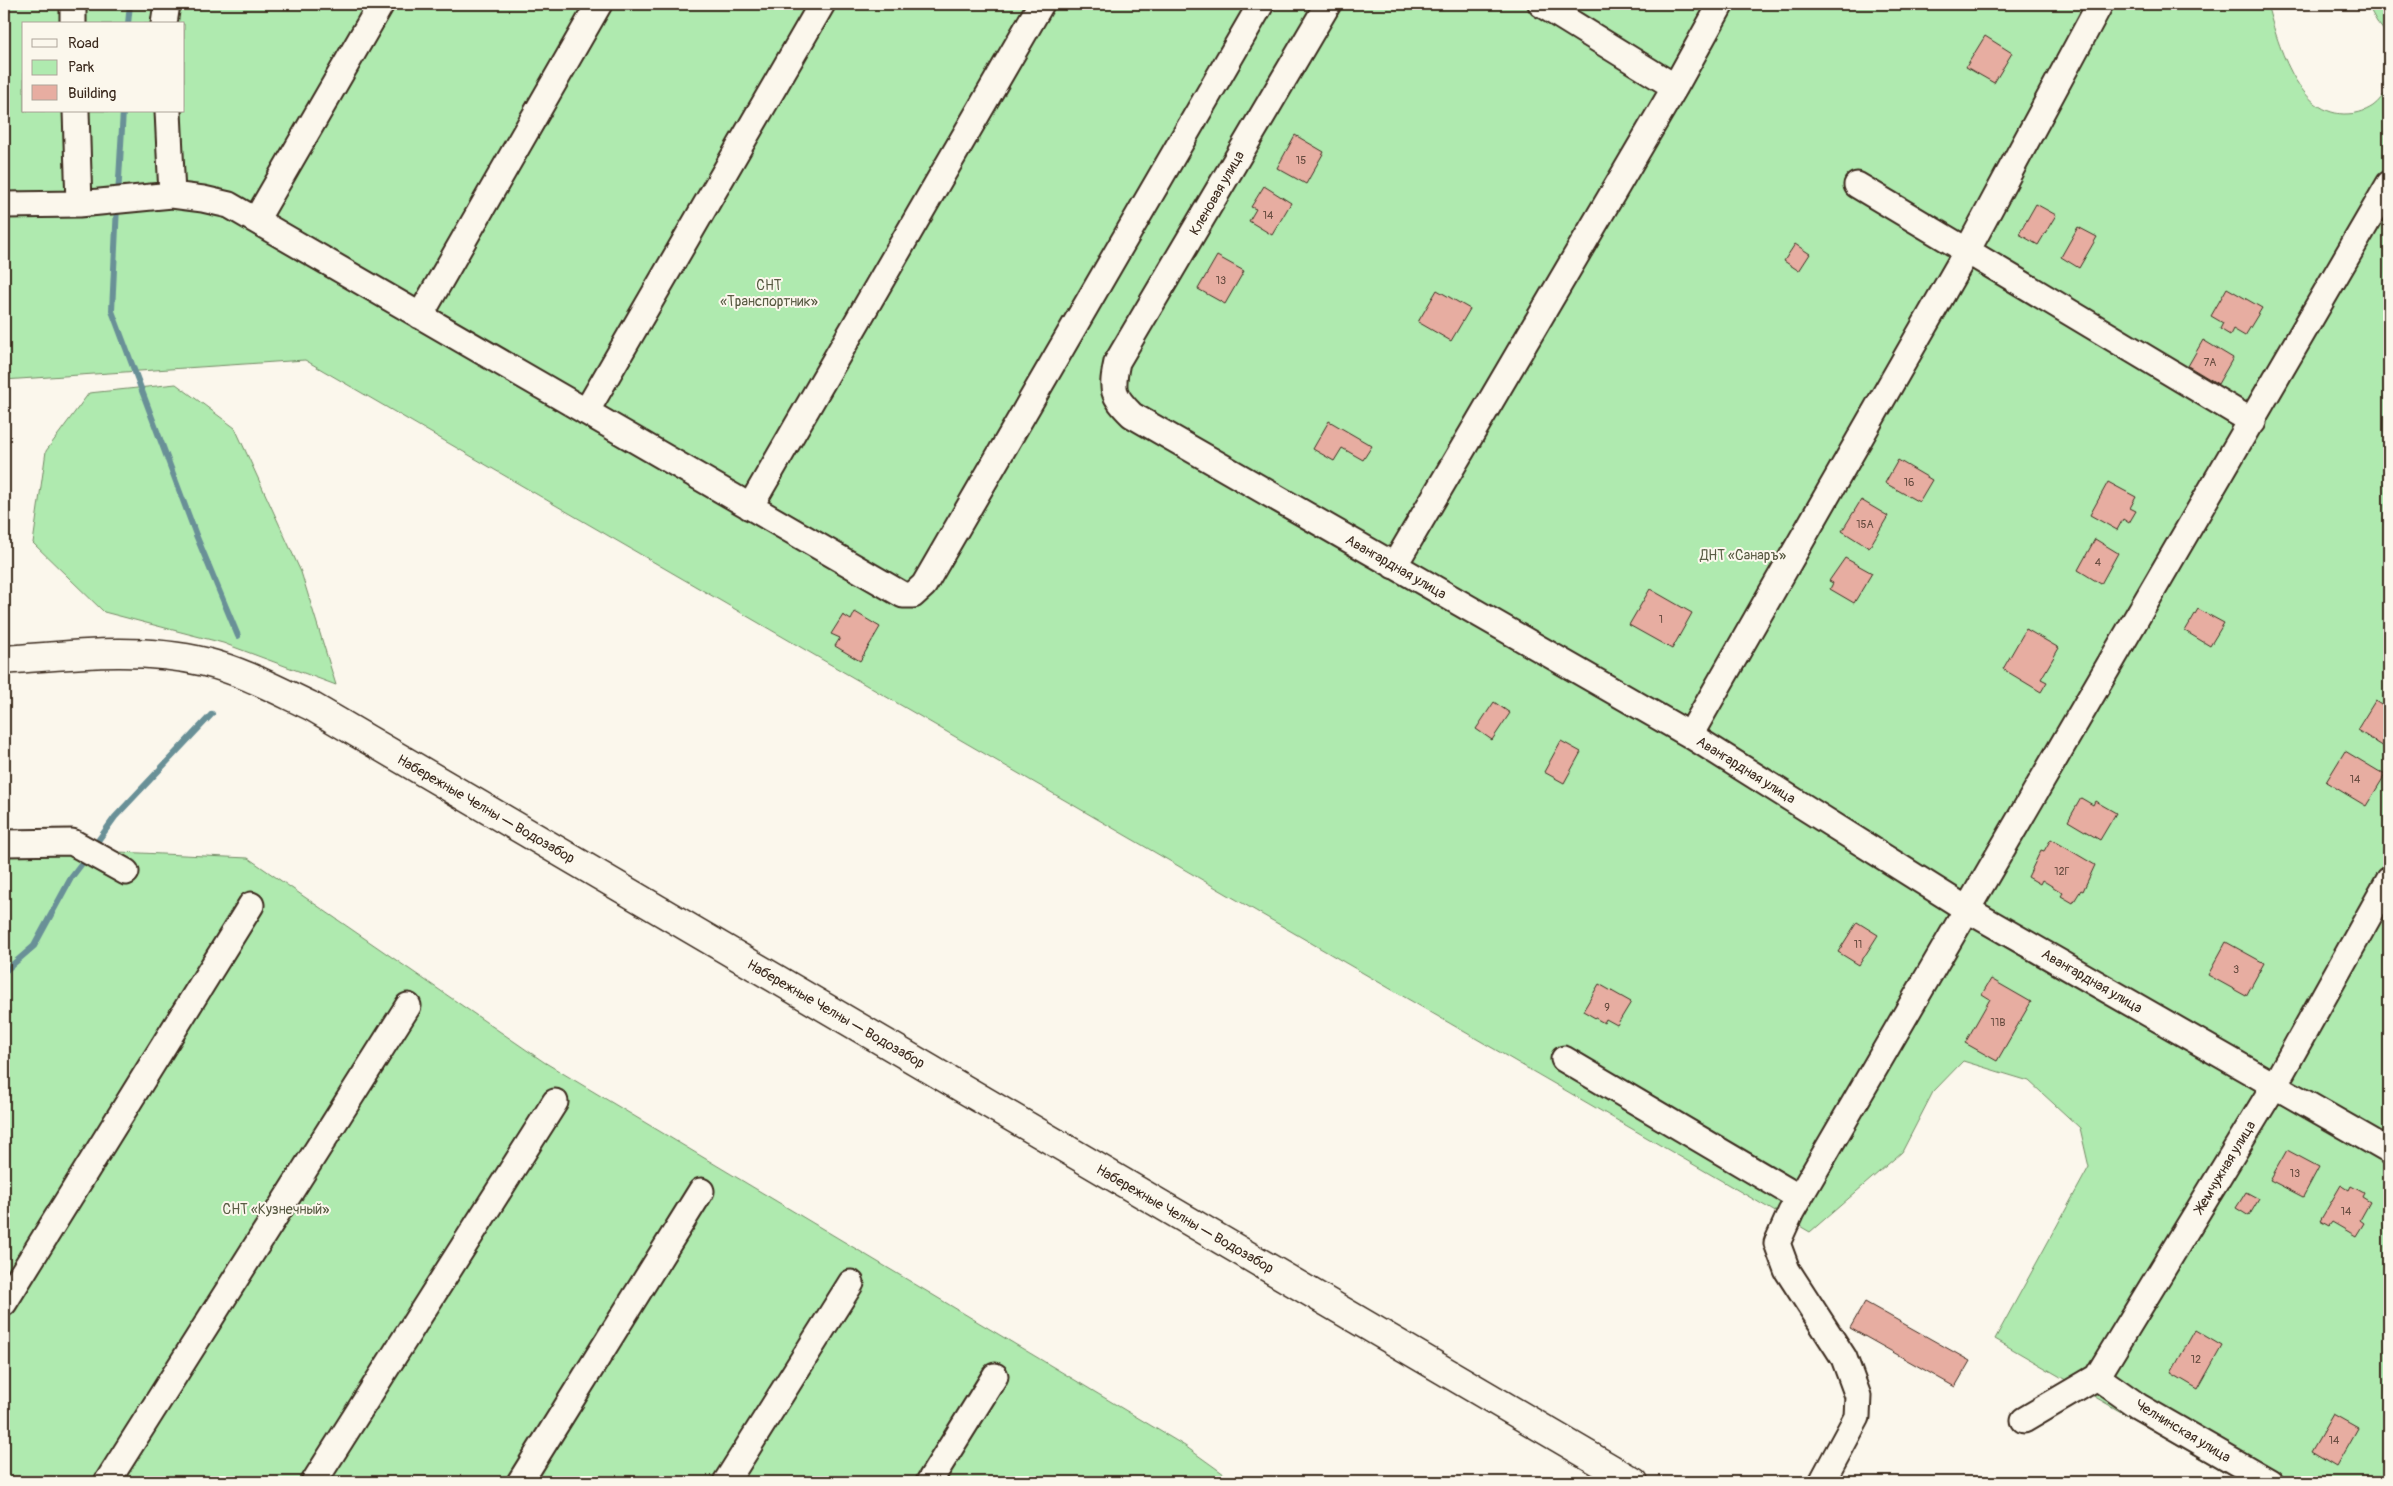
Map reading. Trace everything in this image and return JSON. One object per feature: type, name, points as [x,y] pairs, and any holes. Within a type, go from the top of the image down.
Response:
[{"type":"main road","name":"Набережные Челны — Водозабор","points":[[4,660],[99,653],[162,655],[206,662],[249,677],[311,706],[1634,1482]]},
{"type":"street","points":[[72,4],[73,22]]},
{"type":"street","points":[[164,22],[166,4]]},
{"type":"street","points":[[256,220],[381,4]]},
{"type":"street","points":[[420,316],[599,4]]},
{"type":"street","points":[[586,412],[822,4]]},
{"type":"street","points":[[750,507],[1041,4]]},
{"type":"street","points":[[4,205],[79,204],[172,194],[229,205],[903,596],[913,595],[924,585],[1261,4]]},
{"type":"street","name":"Кленовая улица","points":[[1112,384],[1117,362],[1328,4]]},
{"type":"street","points":[[1540,4],[1675,87]]},
{"type":"street","points":[[1394,566],[1675,87],[1721,4]]},
{"type":"street","points":[[1690,735],[1967,251],[2100,4]]},
{"type":"street","points":[[76,112],[79,204]]},
{"type":"street","points":[[168,112],[172,194]]},
{"type":"street","points":[[1822,1482],[1857,1417],[1858,1396],[1844,1358],[1787,1270],[1777,1243],[1798,1197],[2253,422],[2389,184]]},
{"type":"street","points":[[1857,185],[2253,422]]},
{"type":"street","name":"Авангардная улица","points":[[1112,384],[1116,400],[1132,416],[1690,735],[1968,910],[2389,1152]]},
{"type":"street","points":[[4,843],[72,842],[126,872]]},
{"type":"street","name":"Жемчужная улица","points":[[2024,1420],[2097,1377],[2274,1086],[2389,880]]},
{"type":"street","points":[[4,1303],[251,904]]},
{"type":"street","points":[[107,1482],[408,1006]]},
{"type":"street","points":[[1564,1059],[1798,1197]]},
{"type":"street","points":[[314,1482],[555,1102]]},
{"type":"street","points":[[520,1482],[701,1191]]},
{"type":"street","points":[[726,1482],[851,1283]]},
{"type":"street","points":[[929,1482],[995,1376]]},
{"type":"street","name":"Челнинская улица","points":[[2097,1377],[2138,1406],[2270,1482]]},
{"type":"green space","name":"ДНТ «Санаръ»","points":[[4,4],[2267,4],[2276,36],[2291,72],[2301,88],[2313,101],[2327,110],[2344,114],[2356,113],[2373,106],[2389,89],[2389,1482],[2242,1482],[1995,1339],[2089,1167],[2080,1128],[2029,1081],[1963,1061],[1933,1092],[1902,1152],[1810,1232],[305,360],[4,380]]},
{"type":"green space","points":[[2367,4],[2389,4],[2389,37],[2377,22]]},
{"type":"green space","points":[[176,384],[235,428],[301,572],[336,685],[223,643],[104,612],[33,543],[46,451],[89,393]]},
{"type":"green space","name":"СНТ «Кузнечный»","points":[[76,850],[248,858],[544,1062],[1185,1446],[1235,1482],[4,1482],[4,855]]},
{"type":"building","points":[[1985,36],[2012,53],[1994,83],[1966,67]]},
{"type":"building","points":[[1295,135],[1324,152],[1306,184],[1277,168]]},
{"type":"building","points":[[1264,186],[1291,203],[1272,235],[1249,221],[1256,209],[1251,207]]},
{"type":"building","points":[[2036,204],[2056,215],[2038,245],[2019,234]]},
{"type":"building","points":[[2078,227],[2097,237],[2079,268],[2061,257]]},
{"type":"building","points":[[1795,244],[1810,254],[1799,271],[1784,261]]},
{"type":"building","points":[[1217,256],[1244,271],[1225,304],[1198,289]]},
{"type":"building","points":[[2227,288],[2262,308],[2245,336],[2233,329],[2230,335],[2220,329],[2223,323],[2211,316]]},
{"type":"building","points":[[1437,290],[1470,309],[1451,341],[1418,322]]},
{"type":"building","points":[[2203,340],[2233,358],[2218,384],[2188,366]]},
{"type":"building","points":[[1329,421],[1372,446],[1363,460],[1342,448],[1334,461],[1313,449]]},
{"type":"building","points":[[1898,460],[1932,480],[1919,502],[1885,483]]},
{"type":"building","points":[[2108,482],[2136,497],[2130,508],[2136,511],[2129,523],[2123,519],[2117,530],[2090,515]]},
{"type":"building","points":[[1861,500],[1888,516],[1869,548],[1842,531]]},
{"type":"building","points":[[2095,539],[2118,553],[2101,584],[2078,570]]},
{"type":"building","points":[[1845,558],[1872,573],[1854,603],[1830,589],[1833,583],[1829,581]]},
{"type":"building","points":[[1650,589],[1692,613],[1672,649],[1629,625]]},
{"type":"building","points":[[2198,609],[2224,623],[2210,646],[2185,631]]},
{"type":"building","points":[[855,612],[880,627],[860,661],[835,646],[840,638],[831,634],[843,615],[851,620]]},
{"type":"building","points":[[2026,629],[2059,648],[2041,679],[2047,682],[2041,692],[2003,669]]},
{"type":"building","points":[[2375,701],[2389,710],[2389,750],[2357,730]]},
{"type":"building","points":[[1494,702],[1510,713],[1492,740],[1476,729]]},
{"type":"building","points":[[1561,741],[1581,752],[1564,783],[1544,772]]},
{"type":"building","points":[[2345,751],[2385,775],[2366,806],[2326,782]]},
{"type":"building","points":[[2081,798],[2093,805],[2095,801],[2116,813],[2100,840],[2068,821]]},
{"type":"building","points":[[2051,839],[2095,865],[2083,891],[2081,890],[2073,903],[2061,896],[2063,893],[2042,880],[2040,884],[2028,877],[2041,850],[2044,851]]},
{"type":"building","points":[[1857,922],[1878,935],[1859,965],[1838,952]]},
{"type":"building","points":[[2226,942],[2264,963],[2246,996],[2208,975]]},
{"type":"building","points":[[1991,979],[2031,1002],[1997,1061],[1965,1043],[1990,999],[1982,994]]},
{"type":"building","points":[[1599,984],[1631,1002],[1617,1025],[1606,1019],[1604,1023],[1583,1011]]},
{"type":"building","points":[[2287,1150],[2319,1167],[2303,1197],[2270,1180]]},
{"type":"building","points":[[2341,1185],[2349,1190],[2351,1186],[2364,1193],[2362,1197],[2370,1202],[2360,1220],[2364,1223],[2356,1236],[2332,1222],[2329,1226],[2320,1221]]},
{"type":"building","points":[[2246,1192],[2259,1199],[2249,1216],[2236,1208]]},
{"type":"building","points":[[1865,1302],[1970,1361],[1955,1387],[1850,1328]]},
{"type":"building","points":[[2195,1330],[2222,1346],[2198,1389],[2171,1373]]},
{"type":"building","points":[[2333,1414],[2358,1428],[2336,1467],[2311,1452]]},
{"type":"waterway","points":[[128,22],[130,4]]},
{"type":"waterway","points":[[118,196],[123,112]]},
{"type":"waterway","points":[[117,206],[112,311],[196,535],[238,636]]},
{"type":"waterway","points":[[92,849],[115,817],[212,714]]},
{"type":"waterway","points":[[4,972],[34,946],[71,878],[87,857]]},
{"type":"park label","name":"СНТ «Транспортник»","points":[[769,294]]}]
